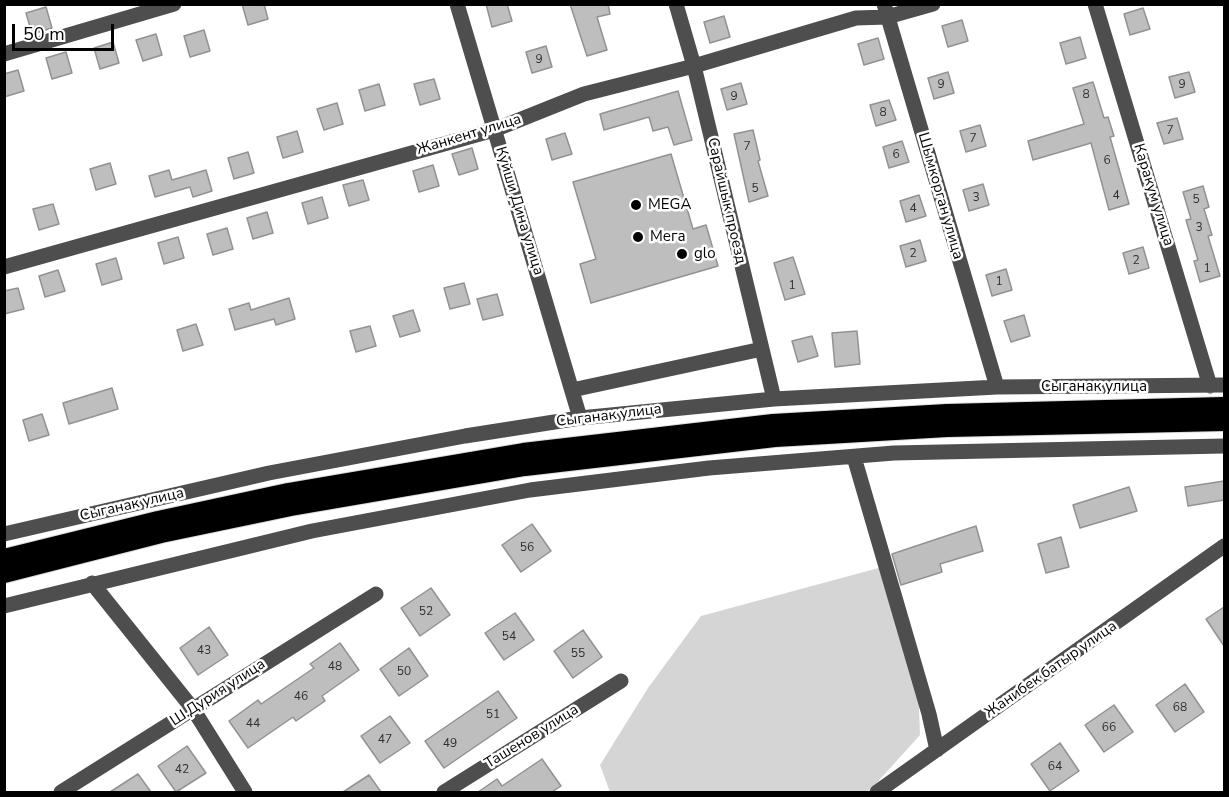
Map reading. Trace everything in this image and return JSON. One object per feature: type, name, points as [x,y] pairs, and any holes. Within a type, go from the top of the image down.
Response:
[{"type":"highway","points":[[4,558],[158,520],[288,492],[523,452],[773,423],[947,413],[1224,406]]},
{"type":"highway","points":[[4,574],[161,534],[291,507],[525,467],[775,438],[947,428],[1224,422]]},
{"type":"street","points":[[4,54],[174,4]]},
{"type":"street","name":"Куйши Дина улица","points":[[457,4],[580,418]]},
{"type":"street","name":"Сарайшык проезд","points":[[676,4],[694,66],[774,399]]},
{"type":"street","name":"Жанкент улица","points":[[4,267],[494,130],[584,94],[694,66],[856,18],[933,4]]},
{"type":"street","name":"Каракум улица","points":[[1095,4],[1217,385]]},
{"type":"street","name":"Шымкорган улица","points":[[886,11],[997,387]]},
{"type":"street","points":[[572,390],[762,349]]},
{"type":"street","name":"Сыганак улица","points":[[4,534],[270,473],[580,418],[774,399],[997,387],[1217,385]]},
{"type":"street","points":[[4,606],[312,531],[530,490],[709,468],[854,457],[1224,446]]},
{"type":"street","points":[[854,457],[937,750]]},
{"type":"street","name":"Жанибек батыр улица","points":[[877,792],[1224,546]]},
{"type":"street","points":[[92,583],[193,709],[245,792]]},
{"type":"street","name":"Ш.Дурия улица","points":[[61,792],[376,594]]},
{"type":"street","name":"Ташенов улица","points":[[444,792],[621,681]]},
{"type":"shaded area","points":[[886,566],[918,682],[920,735],[873,787],[866,792],[610,792],[600,765],[648,688],[701,616]]},
{"type":"building","points":[[242,4],[264,4],[268,19],[248,25]]},
{"type":"building","points":[[486,4],[507,4],[512,21],[492,27]]},
{"type":"building","points":[[570,4],[608,4],[610,14],[597,17],[607,50],[587,56]]},
{"type":"building","points":[[46,7],[52,28],[32,34],[26,13]]},
{"type":"building","points":[[1143,8],[1150,29],[1130,35],[1124,14]]},
{"type":"building","points":[[724,16],[730,37],[710,43],[704,22]]},
{"type":"building","points":[[962,20],[968,41],[948,47],[942,26]]},
{"type":"building","points":[[204,30],[210,51],[190,57],[184,36]]},
{"type":"building","points":[[156,34],[162,55],[143,61],[136,40]]},
{"type":"building","points":[[1080,37],[1086,58],[1066,64],[1060,43]]},
{"type":"building","points":[[878,38],[884,59],[864,65],[858,44]]},
{"type":"building","points":[[113,42],[119,63],[100,69],[94,48]]},
{"type":"building","points":[[546,46],[552,67],[532,73],[526,52]]},
{"type":"building","points":[[66,52],[72,73],[52,79],[46,58]]},
{"type":"building","points":[[18,70],[24,91],[4,97],[4,74]]},
{"type":"building","points":[[948,72],[954,93],[934,99],[928,78]]},
{"type":"building","points":[[1189,72],[1195,92],[1175,98],[1169,77]]},
{"type":"building","points":[[434,79],[440,99],[420,105],[414,84]]},
{"type":"building","points":[[1093,82],[1104,118],[1108,117],[1114,136],[1110,137],[1129,204],[1109,210],[1091,143],[1033,160],[1028,141],[1084,124],[1073,88]]},
{"type":"building","points":[[741,83],[747,104],[727,110],[721,89]]},
{"type":"building","points":[[379,84],[385,105],[365,111],[359,90]]},
{"type":"building","points":[[678,91],[692,140],[674,145],[668,127],[653,131],[649,117],[604,130],[600,114]]},
{"type":"building","points":[[889,100],[896,120],[876,126],[870,105]]},
{"type":"building","points":[[337,103],[343,124],[324,130],[317,109]]},
{"type":"building","points":[[1177,118],[1183,139],[1164,144],[1157,123]]},
{"type":"building","points":[[980,125],[986,146],[966,152],[960,131]]},
{"type":"building","points":[[753,130],[760,160],[758,161],[768,196],[749,202],[734,134]]},
{"type":"building","points":[[297,131],[303,152],[283,158],[277,137]]},
{"type":"building","points":[[565,133],[572,154],[552,160],[546,139]]},
{"type":"building","points":[[902,141],[909,162],[889,168],[883,147]]},
{"type":"building","points":[[472,148],[478,169],[459,175],[452,154]]},
{"type":"building","points":[[248,152],[254,173],[234,179],[228,158]]},
{"type":"building","points":[[671,154],[693,229],[706,225],[718,266],[591,303],[580,264],[596,259],[573,182]]},
{"type":"building","points":[[110,163],[116,184],[96,190],[90,169]]},
{"type":"building","points":[[433,165],[439,186],[419,192],[413,171]]},
{"type":"building","points":[[169,170],[172,180],[206,170],[212,191],[193,197],[190,187],[155,197],[149,176]]},
{"type":"building","points":[[363,180],[369,200],[349,206],[343,185]]},
{"type":"building","points":[[983,184],[989,205],[969,211],[963,190]]},
{"type":"building","points":[[1203,186],[1209,207],[1204,209],[1212,235],[1208,236],[1220,276],[1200,282],[1194,261],[1198,260],[1186,220],[1191,219],[1183,192]]},
{"type":"building","points":[[919,195],[926,216],[906,222],[900,201]]},
{"type":"building","points":[[322,197],[328,218],[308,224],[302,203]]},
{"type":"building","points":[[53,204],[59,224],[39,230],[33,209]]},
{"type":"building","points":[[267,212],[273,233],[253,239],[247,218]]},
{"type":"building","points":[[227,228],[233,249],[213,255],[207,234]]},
{"type":"building","points":[[178,237],[184,258],[164,264],[158,243]]},
{"type":"building","points":[[920,240],[926,261],[906,267],[900,246]]},
{"type":"building","points":[[1143,247],[1149,268],[1129,274],[1123,253]]},
{"type":"building","points":[[793,257],[805,294],[785,300],[774,263]]},
{"type":"building","points":[[116,258],[122,279],[102,285],[96,264]]},
{"type":"building","points":[[1006,269],[1012,290],[992,296],[986,275]]},
{"type":"building","points":[[58,270],[65,291],[45,297],[39,276]]},
{"type":"building","points":[[464,283],[470,304],[450,309],[444,288]]},
{"type":"building","points":[[18,288],[24,309],[4,314],[4,291]]},
{"type":"building","points":[[497,294],[503,315],[483,320],[477,299]]},
{"type":"building","points":[[289,298],[295,319],[276,325],[274,319],[235,330],[229,309],[249,303],[251,310]]},
{"type":"building","points":[[413,310],[420,331],[400,337],[393,316]]},
{"type":"building","points":[[1024,315],[1030,336],[1011,342],[1004,321]]},
{"type":"building","points":[[196,324],[203,345],[183,351],[177,330]]},
{"type":"building","points":[[370,326],[376,346],[356,352],[350,331]]},
{"type":"building","points":[[857,331],[860,364],[835,367],[832,333]]},
{"type":"building","points":[[812,336],[818,356],[798,362],[792,341]]},
{"type":"building","points":[[112,388],[118,409],[69,424],[63,403]]},
{"type":"building","points":[[42,414],[49,435],[29,441],[23,420]]},
{"type":"building","points":[[1224,481],[1224,500],[1188,506],[1185,487]]},
{"type":"building","points":[[1129,487],[1137,511],[1080,528],[1073,505]]},
{"type":"building","points":[[532,524],[551,551],[521,572],[502,545]]},
{"type":"building","points":[[976,526],[983,551],[940,564],[942,572],[901,585],[892,554]]},
{"type":"building","points":[[1061,537],[1069,567],[1046,573],[1038,544]]},
{"type":"building","points":[[431,588],[450,615],[420,636],[401,608]]},
{"type":"building","points":[[1224,607],[1224,646],[1206,619]]},
{"type":"building","points":[[515,613],[534,640],[504,660],[485,633]]},
{"type":"building","points":[[209,627],[228,655],[198,675],[180,648]]},
{"type":"building","points":[[583,630],[602,657],[573,678],[554,651]]},
{"type":"building","points":[[340,643],[359,670],[322,696],[325,701],[296,721],[293,717],[248,748],[229,721],[258,700],[261,704],[314,668],[310,664]]},
{"type":"building","points":[[409,648],[428,676],[399,696],[380,669]]},
{"type":"building","points":[[1185,684],[1204,712],[1175,732],[1156,705]]},
{"type":"building","points":[[498,691],[517,718],[444,768],[425,741]]},
{"type":"building","points":[[1114,705],[1133,732],[1104,752],[1085,725]]},
{"type":"building","points":[[390,716],[410,743],[380,763],[361,736]]},
{"type":"building","points":[[1060,743],[1079,771],[1050,791],[1031,764]]},
{"type":"building","points":[[187,746],[206,773],[176,792],[158,766]]},
{"type":"building","points":[[542,759],[561,786],[552,792],[478,792],[497,779],[502,786]]},
{"type":"building","points":[[138,774],[151,792],[110,792]]},
{"type":"building","points":[[369,775],[381,792],[343,792]]},
{"type":"place","name":"MEGA","points":[[636,205]]},
{"type":"place","name":"Мега","points":[[638,237]]},
{"type":"place","name":"glo","points":[[682,254]]}]
